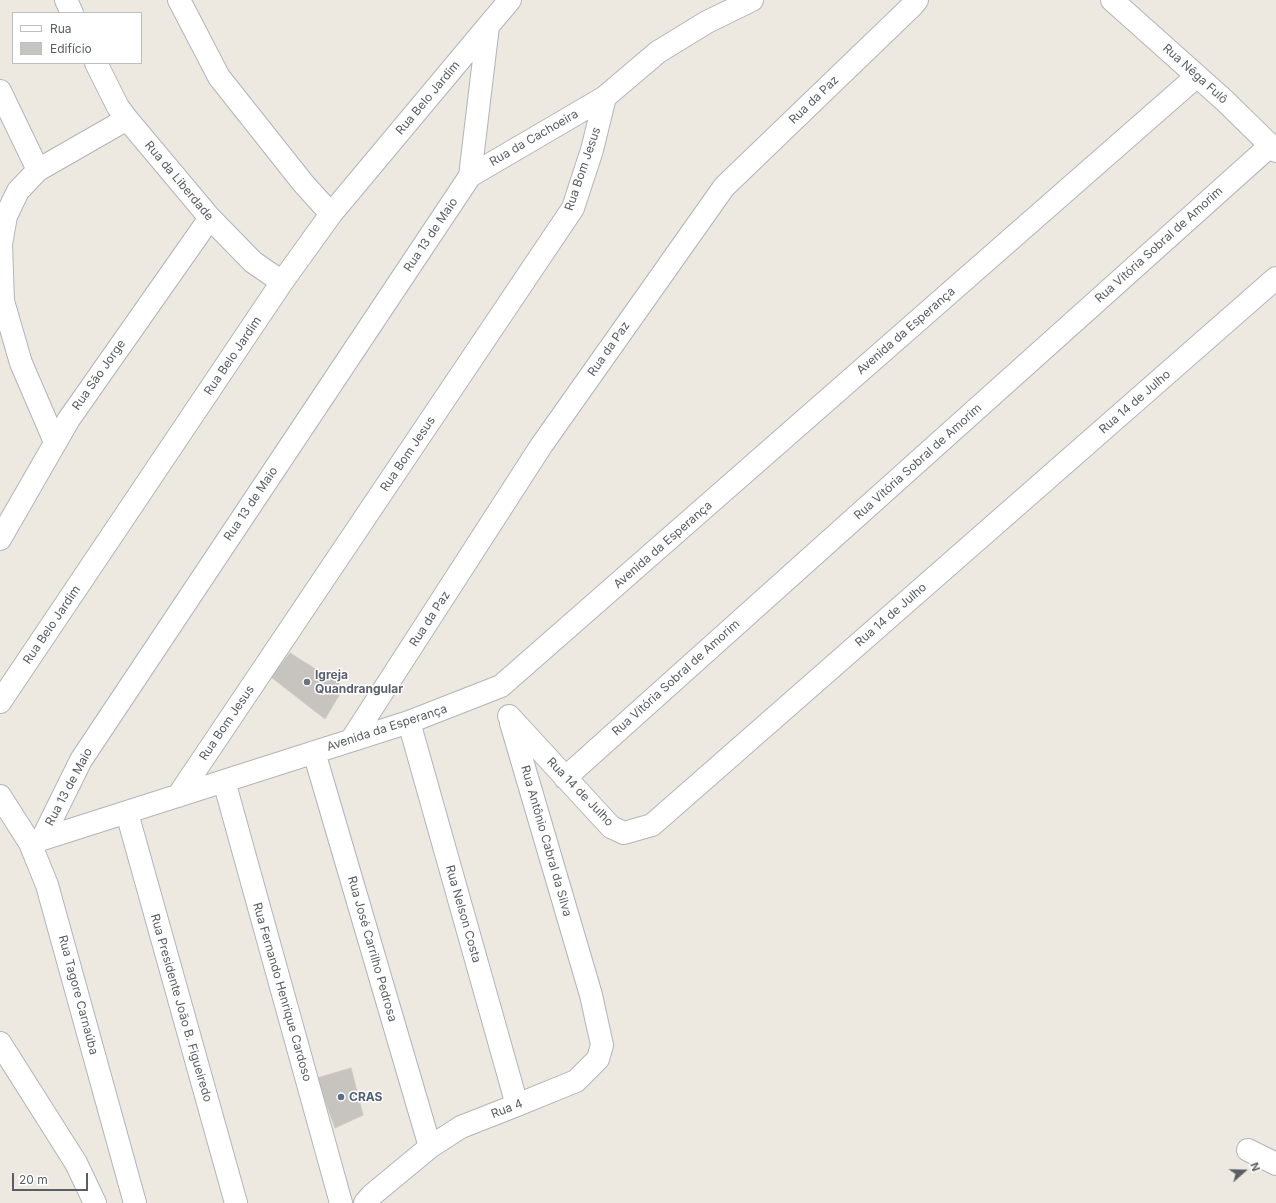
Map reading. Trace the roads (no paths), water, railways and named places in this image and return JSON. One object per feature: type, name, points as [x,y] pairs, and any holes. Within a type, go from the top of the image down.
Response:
[{"type":"street","points":[[66,0],[72,12]]},
{"type":"street","points":[[179,0],[219,77],[303,182],[331,214]]},
{"type":"street","points":[[488,26],[510,0]]},
{"type":"street","name":"Rua da Cachoeira","points":[[470,176],[605,97],[658,52],[707,22],[752,0]]},
{"type":"street","name":"Rua da Paz","points":[[352,739],[541,446],[724,187],[917,0]]},
{"type":"street","name":"Rua Nêga Fulô","points":[[1112,0],[1197,76],[1273,148]]},
{"type":"street","name":"Rua Belo Jardim","points":[[0,702],[282,282],[331,214],[488,26]]},
{"type":"street","name":"Rua da Cachoeira","points":[[470,176],[488,26]]},
{"type":"street","name":"Rua da Liberdade","points":[[96,64],[118,107],[127,120],[210,218],[253,262],[282,282]]},
{"type":"street","name":"Avenida da Esperança","points":[[36,841],[408,722],[501,686],[1197,76]]},
{"type":"street","points":[[0,91],[38,170]]},
{"type":"street","name":"Rua Bom Jesus","points":[[178,796],[573,208],[592,150],[605,97]]},
{"type":"street","points":[[55,442],[21,363],[3,301],[1,244],[3,216],[18,191],[38,170],[127,120]]},
{"type":"street","name":"Rua Vitória Sobral de Amorim","points":[[565,778],[1273,148]]},
{"type":"street","name":"Rua 13 de Maio","points":[[36,841],[81,760],[470,176]]},
{"type":"street","name":"Rua São Jorge","points":[[0,539],[68,419],[210,218]]},
{"type":"street","name":"Rua 14 de Julho","points":[[509,716],[611,827],[624,833],[652,825],[1276,278]]},
{"type":"street","name":"Rua Antônio Cabral da Silva","points":[[501,686],[591,995]]},
{"type":"street","name":"Rua Nelson Costa","points":[[408,722],[517,1105]]},
{"type":"street","name":"Rua José Carrilho Pedrosa","points":[[314,752],[430,1147]]},
{"type":"street","name":"Rua Fernando Henrique Cardoso","points":[[224,781],[341,1203]]},
{"type":"street","name":"Rua Tagore Carnaúba","points":[[0,796],[36,841],[135,1203]]},
{"type":"street","name":"Rua Presidente João B. Figueiredo","points":[[127,813],[236,1203]]},
{"type":"street","name":"Rua 4","points":[[365,1203],[372,1195],[430,1147],[461,1127],[576,1081],[598,1059],[602,1045],[591,995]]},
{"type":"street","points":[[0,1043],[76,1163],[95,1203]]},
{"type":"street","points":[[1248,1150],[1276,1164]]},
{"type":"place","name":"Igreja Quandrangular","points":[[307,682]]},
{"type":"place","name":"CRAS","points":[[341,1097]]}]
